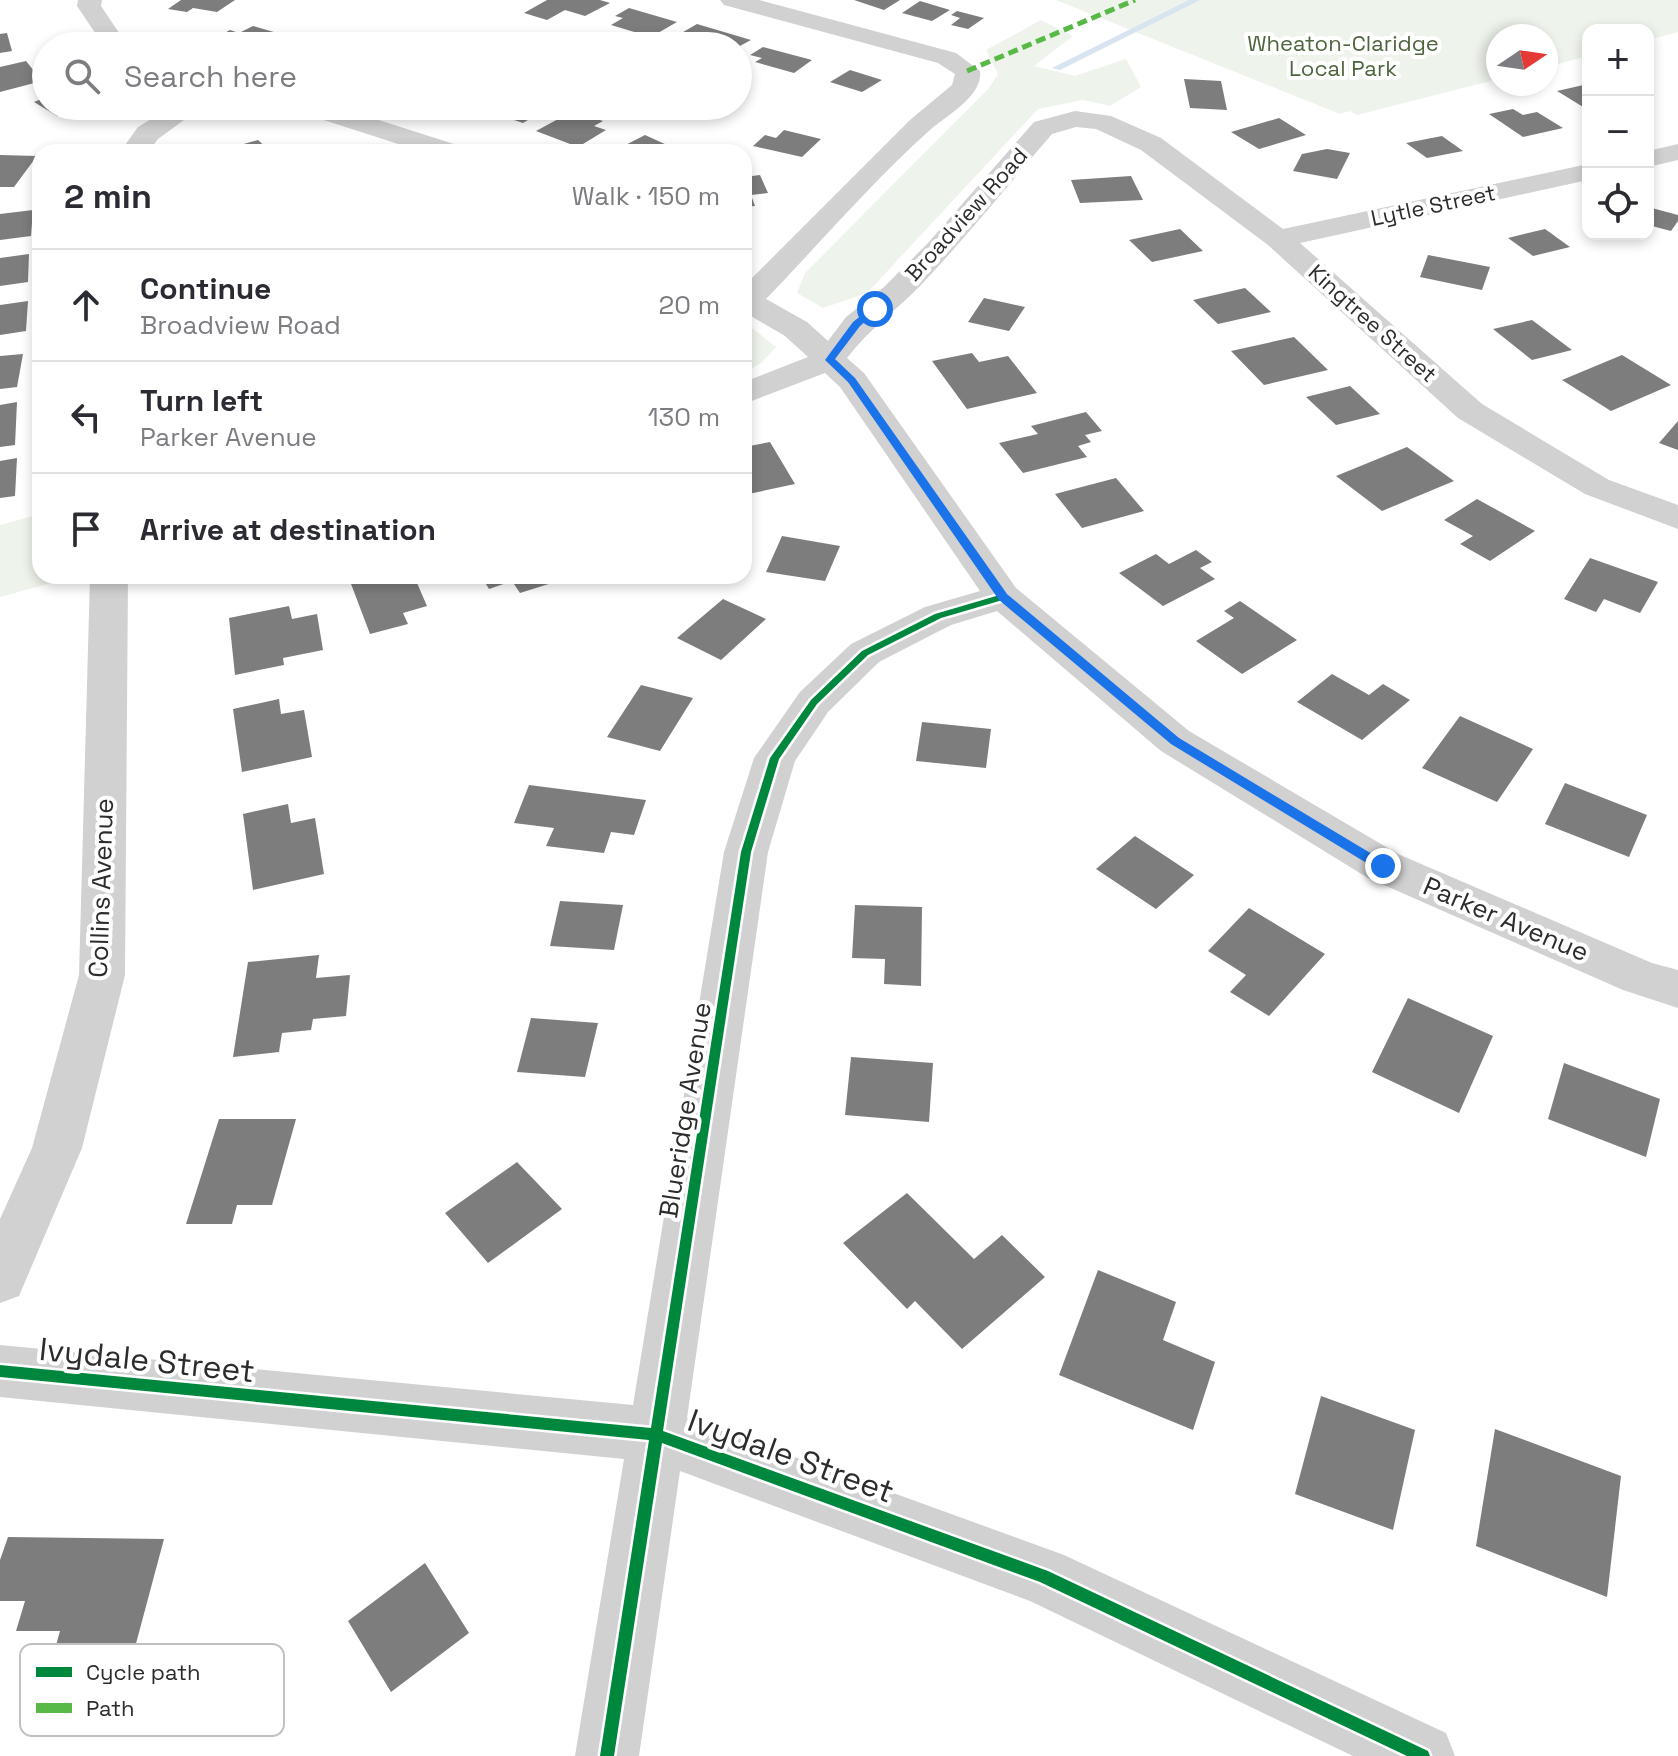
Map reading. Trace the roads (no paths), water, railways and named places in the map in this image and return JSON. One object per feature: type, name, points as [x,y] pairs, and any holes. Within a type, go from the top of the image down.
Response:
[{"type":"street","points":[[90,0],[89,6],[107,32]]},
{"type":"street","points":[[732,0],[947,58],[967,71],[968,79],[963,89],[919,126],[752,294]]},
{"type":"street","name":"Kingtree Street","points":[[1075,119],[1102,122],[1151,144],[1278,239],[1470,411],[1597,487],[1678,518]]},
{"type":"street","name":"Broadview Road","points":[[829,360],[857,324],[895,294],[938,249],[1043,128],[1075,119]]},
{"type":"street","points":[[140,144],[148,133],[168,120]]},
{"type":"street","points":[[351,120],[425,144]]},
{"type":"street","name":"Lytle Street","points":[[1278,239],[1582,173]]},
{"type":"street","name":"Parker Avenue","points":[[752,305],[796,329],[852,380],[1003,597],[1175,741],[1383,866],[1639,977],[1678,989]]},
{"type":"street","points":[[752,391],[829,360]]},
{"type":"street","name":"Collins Avenue","points":[[0,1279],[57,1148],[102,975],[109,584]]},
{"type":"street","name":"Blueridge Avenue","points":[[607,1756],[746,852],[775,758],[814,702],[865,653],[938,616],[1003,597]]},
{"type":"street","name":"Ivydale Street","points":[[0,1371],[658,1435],[1043,1576],[1423,1756]]},
{"type":"waterway","points":[[1057,68],[1196,0]]},
{"type":"park label","name":"Wheaton-Claridge Local Park","points":[[1343,56]]}]
